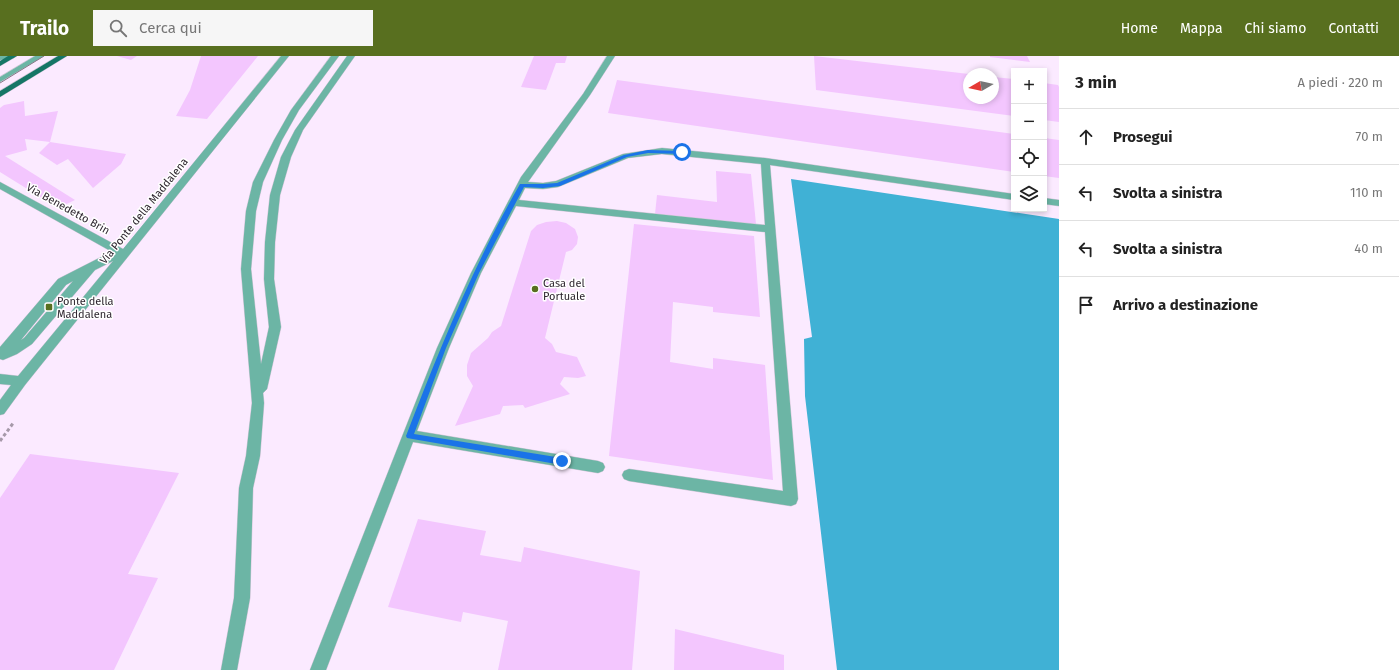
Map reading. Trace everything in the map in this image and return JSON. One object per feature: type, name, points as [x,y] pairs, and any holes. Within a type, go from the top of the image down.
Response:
[{"type":"main road","points":[[0,64],[12,56]]},
{"type":"main road","points":[[0,95],[63,56]]},
{"type":"street","points":[[0,58],[12,56]]},
{"type":"street","points":[[0,80],[40,56]]},
{"type":"street","name":"Via Ponte della Maddalena","points":[[0,410],[21,381],[285,56]]},
{"type":"street","points":[[258,404],[246,269],[251,211],[258,182],[278,140],[295,110],[335,56]]},
{"type":"street","points":[[229,670],[242,598],[246,488],[253,456],[258,404],[275,327],[269,279],[270,242],[275,195],[286,158],[299,130],[351,56]]},
{"type":"street","points":[[318,670],[443,348],[473,280],[522,185],[586,95],[611,56]]},
{"type":"street","points":[[522,185],[543,186],[558,184],[626,156],[648,152],[682,152],[766,162],[1011,197]]},
{"type":"street","points":[[629,475],[792,499],[766,162]]},
{"type":"street","name":"Via Benedetto Brin","points":[[0,185],[124,254]]},
{"type":"street","points":[[1047,201],[1059,203]]},
{"type":"street","points":[[512,204],[770,228]]},
{"type":"street","points":[[0,353],[8,347],[62,282],[93,265],[109,258],[124,254]]},
{"type":"street","points":[[0,356],[13,351],[28,341],[93,265]]},
{"type":"street","points":[[0,379],[21,381]]},
{"type":"street","points":[[409,436],[598,467]]},
{"type":"path","points":[[0,435],[5,435]]},
{"type":"water","points":[[791,179],[1059,219],[1059,670],[837,670],[805,396],[804,339],[812,337]]},
{"type":"building","points":[[117,56],[137,56],[131,60]]},
{"type":"building","points":[[201,56],[258,56],[207,119],[176,116],[190,90]]},
{"type":"building","points":[[534,56],[567,56],[565,63],[556,63],[546,90],[521,87]]},
{"type":"building","points":[[814,56],[963,73],[963,104],[999,104],[999,78],[1011,79],[1011,116],[816,90]]},
{"type":"building","points":[[1027,56],[1030,62],[990,57]]},
{"type":"building","points":[[617,80],[1011,134],[1011,172],[608,113]]},
{"type":"building","points":[[1047,83],[1058,85],[1059,87],[1059,122],[1047,120]]},
{"type":"building","points":[[24,101],[25,116],[58,111],[50,142],[25,139],[27,150],[5,156],[75,200],[58,208],[0,172],[0,108],[4,105]]},
{"type":"building","points":[[1047,138],[1059,140],[1059,178],[1047,176]]},
{"type":"building","points":[[50,142],[126,154],[121,164],[93,188],[68,159],[57,165],[39,153]]},
{"type":"building","points":[[716,171],[751,174],[756,224],[655,214],[657,195],[717,202]]},
{"type":"building","name":"Casa del Portuale","points":[[557,221],[566,223],[575,229],[578,237],[577,244],[572,250],[566,252],[545,338],[552,344],[556,352],[577,357],[586,376],[578,378],[564,377],[560,384],[570,394],[525,408],[523,405],[503,406],[500,414],[455,426],[473,386],[467,376],[467,365],[471,353],[488,338],[492,332],[501,326],[531,231],[537,225]]},
{"type":"building","points":[[634,224],[754,236],[760,317],[713,312],[713,307],[673,302],[670,362],[713,369],[713,358],[765,365],[773,480],[609,456]]},
{"type":"building","points":[[30,454],[179,473],[128,574],[158,578],[114,670],[0,670],[0,498]]},
{"type":"building","points":[[418,519],[486,531],[480,555],[521,562],[524,547],[640,571],[632,670],[498,670],[508,621],[463,612],[461,622],[388,607]]},
{"type":"building","points":[[675,629],[784,655],[784,670],[674,670]]},
{"type":"tram line","points":[[0,83],[44,56]]},
{"type":"place","name":"Casa del Portuale","points":[[535,289]]},
{"type":"place","name":"Ponte della Maddalena","points":[[49,307]]},
{"type":"route","points":[[562,461],[409,436],[443,348],[476,273],[522,185],[543,186],[558,184],[601,165],[637,153],[682,152]]}]
